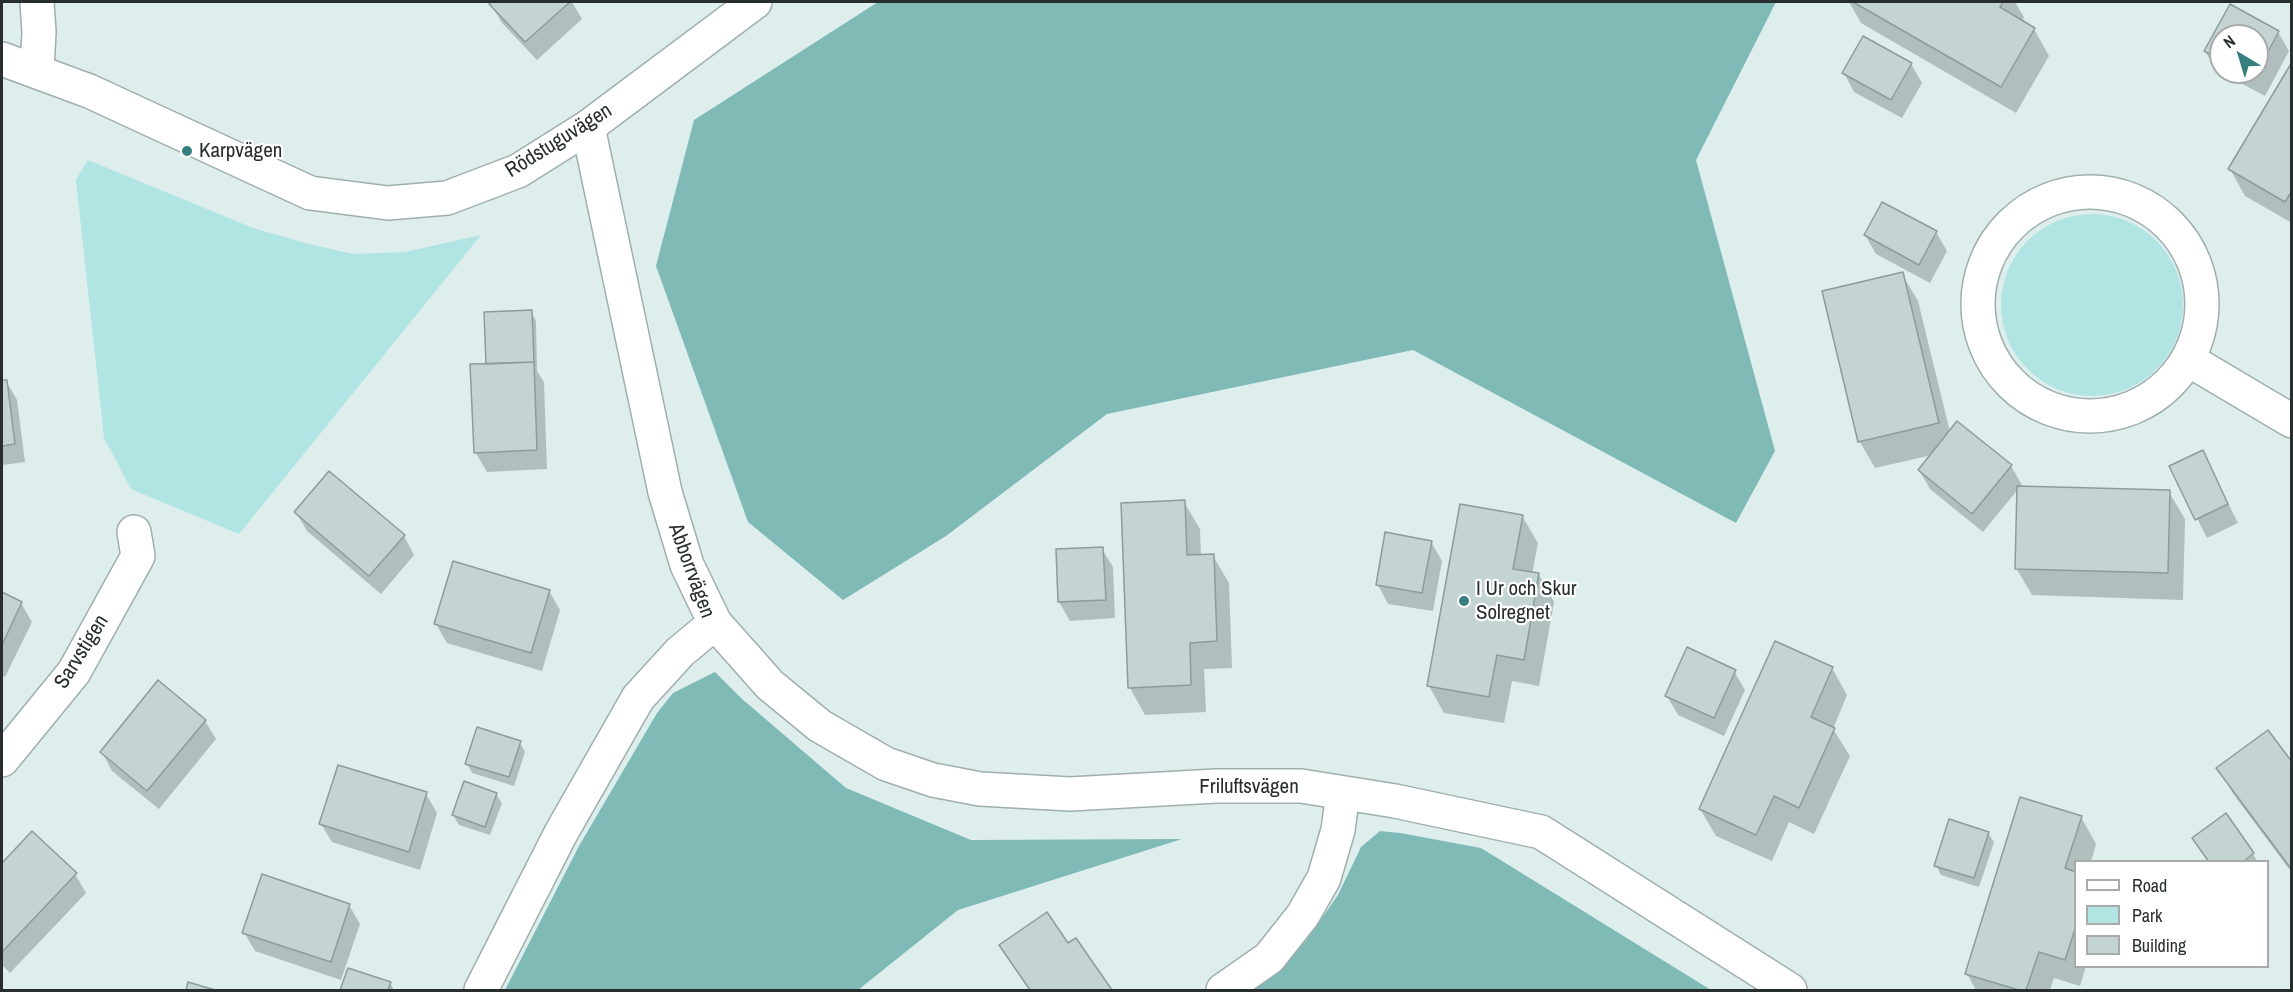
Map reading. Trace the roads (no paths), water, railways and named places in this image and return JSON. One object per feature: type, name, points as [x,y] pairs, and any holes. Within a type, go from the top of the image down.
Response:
[{"type":"street","points":[[37,2],[39,32],[37,70]]},
{"type":"street","name":"Rödstuguvägen","points":[[2,59],[89,91],[310,193],[388,203],[447,198],[518,171],[588,127],[755,2]]},
{"type":"street","name":"Abborrvägen","points":[[481,990],[561,833],[638,698],[680,652],[715,623],[687,565],[664,492],[588,127]]},
{"type":"street","points":[[2096,191],[2138,202],[2169,223],[2191,253],[2197,270],[2202,288],[2202,326],[2189,360],[2164,391],[2131,410],[2092,417],[2054,412],[2020,393],[1994,364],[1979,328],[1978,289],[1990,251],[2014,221],[2047,200],[2074,192],[2096,191]]},
{"type":"street","points":[[2189,360],[2292,421]]},
{"type":"street","name":"Sarvstigen","points":[[2,760],[75,672],[138,556],[134,532]]},
{"type":"street","name":"Friluftsvägen","points":[[715,623],[770,685],[820,726],[886,764],[933,780],[980,789],[1070,794],[1216,786],[1301,786],[1395,801],[1541,832],[1790,990]]},
{"type":"street","points":[[1223,990],[1269,958],[1303,915],[1324,878],[1338,830],[1343,793]]},
{"type":"place","name":"Karpvägen","points":[[187,151]]},
{"type":"place","name":"I Ur och Skur Solregnet","points":[[1464,601]]}]
